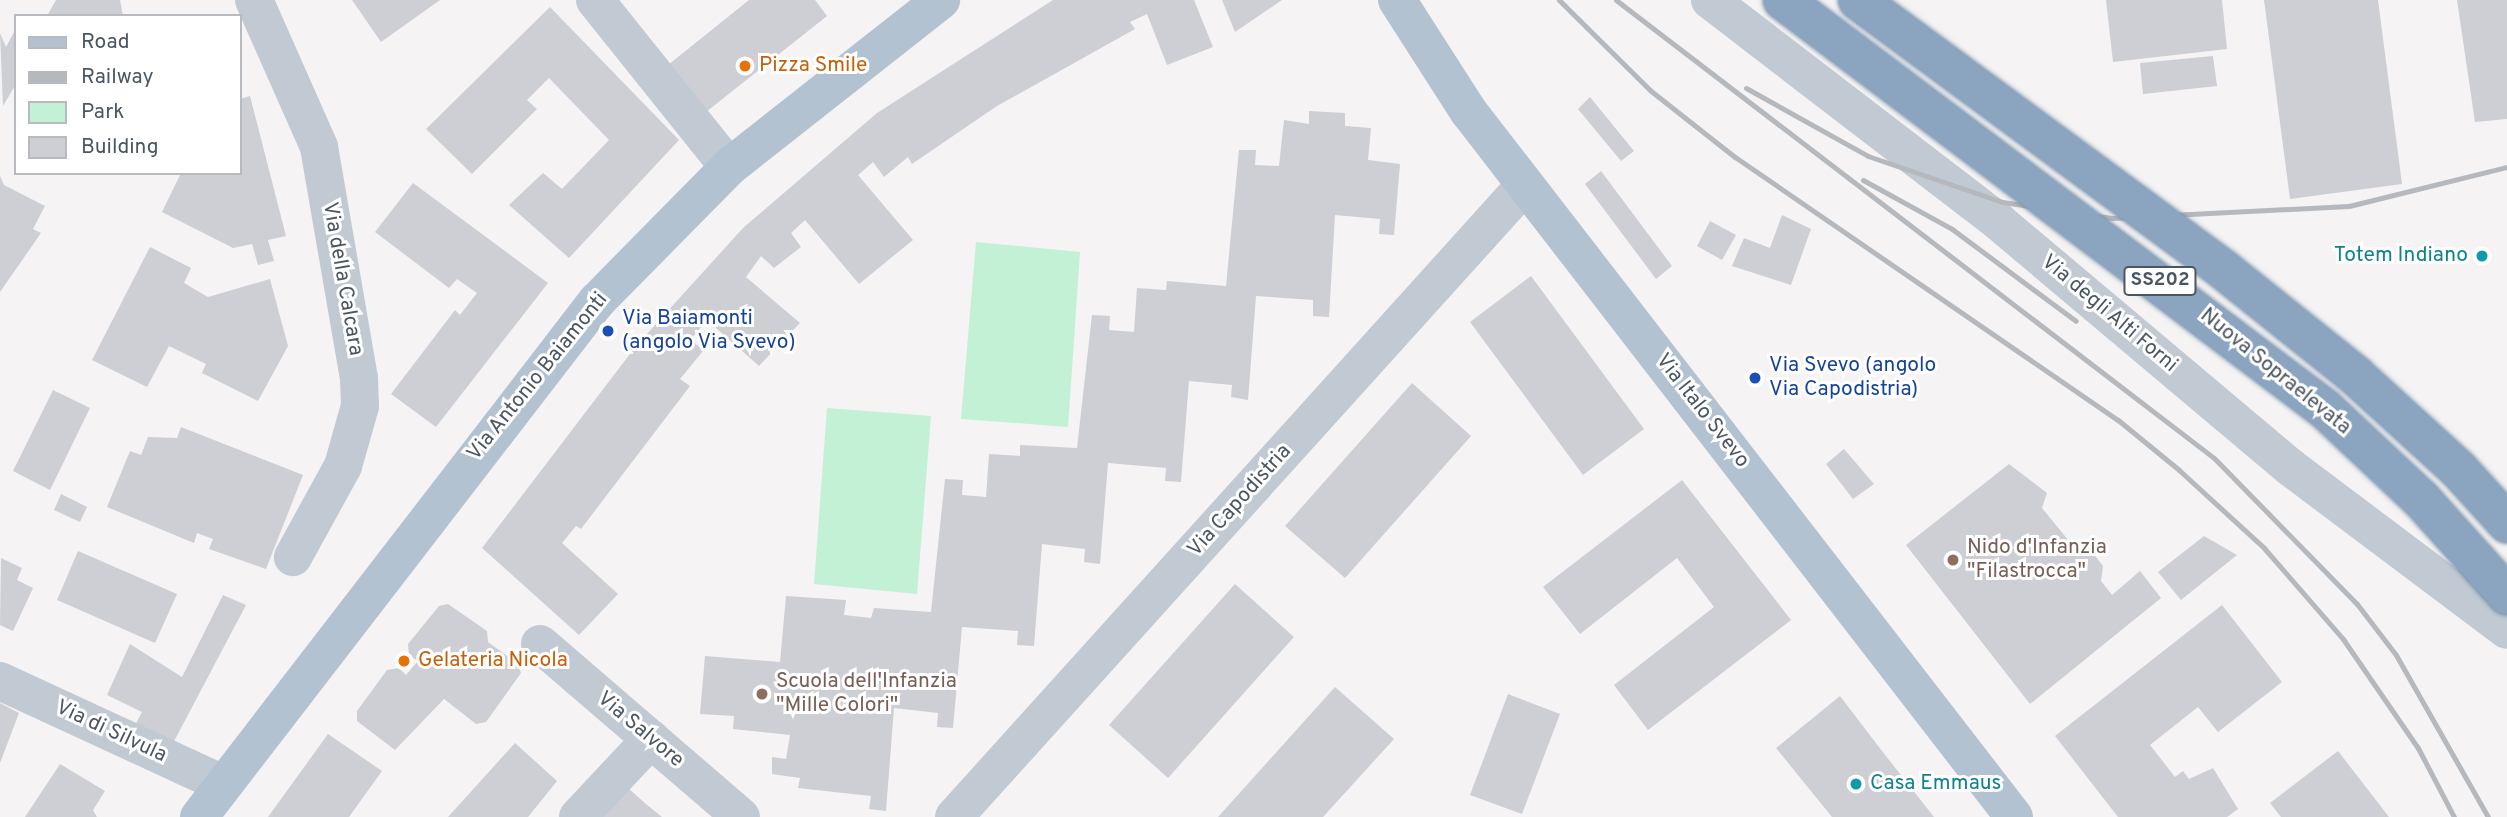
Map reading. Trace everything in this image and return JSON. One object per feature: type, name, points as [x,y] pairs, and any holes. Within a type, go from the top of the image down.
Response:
[{"type":"highway","name":"Nuova Sopraelevata","points":[[1783,0],[2325,409],[2421,499],[2507,595]]},
{"type":"highway","name":"SS202","points":[[1858,0],[2345,367],[2459,470],[2507,523]]},
{"type":"main road","name":"Via Antonio Baiamonti","points":[[199,817],[539,371],[661,231],[729,167],[941,0]]},
{"type":"main road","name":"Via Italo Svevo","points":[[1397,0],[1525,185],[2014,817]]},
{"type":"street","name":"Via della Calcara","points":[[254,0],[319,147],[359,378],[360,406],[343,466],[293,557]]},
{"type":"street","points":[[595,0],[729,167]]},
{"type":"street","name":"Via degli Alti Forni","points":[[1710,0],[1999,222],[2290,467],[2507,630]]},
{"type":"street","name":"Via Capodistria","points":[[954,817],[1525,185]]},
{"type":"street","name":"Via Salvore","points":[[540,644],[741,817]]},
{"type":"street","name":"Via di Silvula","points":[[0,681],[223,784]]},
{"type":"street","points":[[578,817],[651,739]]},
{"type":"green space","points":[[976,242],[1080,252],[1068,427],[961,419]]},
{"type":"green space","points":[[827,408],[931,416],[917,594],[814,584]]},
{"type":"building","points":[[56,0],[120,0],[123,14],[48,14]]},
{"type":"building","points":[[352,0],[440,0],[381,42]]},
{"type":"building","points":[[749,0],[815,0],[827,16],[701,116],[663,69]]},
{"type":"building","points":[[1053,0],[1194,0],[1213,47],[1167,65],[1147,14],[1130,22],[1135,29],[997,106],[912,164],[908,157],[884,177],[873,162],[858,175],[913,240],[859,284],[805,220],[791,233],[801,247],[774,268],[761,256],[746,277],[800,323],[759,366],[707,320],[691,339],[703,351],[680,379],[690,386],[581,529],[576,526],[562,543],[618,594],[579,635],[482,548],[636,346],[743,228],[877,113]]},
{"type":"building","points":[[1222,0],[1282,0],[1235,32]]},
{"type":"building","points":[[2106,0],[2222,0],[2227,49],[2113,62]]},
{"type":"building","points":[[2264,0],[2378,0],[2402,184],[2290,199]]},
{"type":"building","points":[[2457,0],[2507,0],[2507,119],[2475,122]]},
{"type":"building","points":[[550,7],[679,140],[569,258],[509,205],[543,173],[562,189],[609,140],[549,78],[527,100],[537,109],[472,174],[426,129]]},
{"type":"building","points":[[14,32],[14,87],[3,106],[0,33],[6,47]]},
{"type":"building","points":[[2213,56],[2217,86],[2143,94],[2140,63]]},
{"type":"building","points":[[250,96],[286,236],[268,240],[274,261],[258,265],[252,244],[233,248],[162,212],[180,175],[242,175],[242,98]]},
{"type":"building","points":[[1590,97],[1634,151],[1621,161],[1578,109]]},
{"type":"building","points":[[1309,111],[1345,113],[1345,126],[1371,128],[1368,160],[1400,164],[1394,235],[1379,234],[1380,219],[1335,215],[1329,317],[1313,316],[1313,300],[1256,296],[1248,400],[1231,397],[1232,385],[1189,381],[1181,482],[1165,481],[1166,468],[1108,463],[1100,564],[1084,562],[1085,549],[1042,544],[1034,646],[1017,645],[1018,631],[962,627],[953,728],[937,727],[938,713],[894,708],[886,811],[869,809],[871,796],[798,788],[800,778],[772,774],[772,757],[786,759],[790,735],[733,729],[734,716],[700,714],[705,656],[780,662],[786,596],[846,600],[844,615],[871,618],[874,608],[931,612],[945,479],[963,480],[962,495],[986,497],[989,454],[1020,456],[1020,445],[1077,448],[1092,315],[1110,316],[1109,330],[1134,332],[1137,288],[1166,290],[1167,281],[1226,286],[1239,150],[1256,150],[1255,165],[1279,166],[1284,120],[1309,124]]},
{"type":"building","points":[[1601,171],[1672,266],[1656,279],[1585,184]]},
{"type":"building","points":[[0,176],[4,185],[45,206],[33,229],[41,233],[0,292]]},
{"type":"building","points":[[413,183],[548,283],[436,427],[391,394],[455,310],[460,315],[477,293],[457,279],[449,288],[375,232]]},
{"type":"building","points":[[1782,215],[1811,229],[1791,285],[1732,266],[1744,238],[1770,248]]},
{"type":"building","points":[[1710,221],[1736,235],[1722,260],[1697,246]]},
{"type":"building","points":[[150,247],[191,268],[184,283],[208,297],[270,279],[288,346],[258,401],[202,373],[206,364],[169,346],[147,387],[92,360]]},
{"type":"building","points":[[1531,276],[1644,429],[1583,475],[1470,322]]},
{"type":"building","points":[[1412,383],[1471,436],[1345,578],[1285,526]]},
{"type":"building","points":[[53,390],[90,408],[50,490],[13,471]]},
{"type":"building","points":[[181,427],[303,475],[266,569],[209,549],[213,539],[197,533],[194,543],[107,507],[130,451],[141,455],[148,437],[177,438]]},
{"type":"building","points":[[1844,449],[1874,484],[1853,499],[1826,464]]},
{"type":"building","points":[[2009,464],[2047,493],[2042,508],[2078,552],[2093,553],[2103,566],[2101,581],[2112,595],[2140,571],[2161,598],[2030,704],[1906,545]]},
{"type":"building","points":[[1682,480],[1791,620],[1648,730],[1614,685],[1714,607],[1677,558],[1580,634],[1543,587]]},
{"type":"building","points":[[61,494],[87,507],[80,522],[54,510]]},
{"type":"building","points":[[2204,536],[2237,555],[2181,600],[2158,572]]},
{"type":"building","points":[[78,551],[177,594],[155,643],[57,600]]},
{"type":"building","points":[[1,558],[22,568],[17,580],[33,588],[13,631],[0,625]]},
{"type":"building","points":[[1235,584],[1294,637],[1168,778],[1109,725]]},
{"type":"building","points":[[223,595],[246,605],[171,747],[133,729],[142,712],[107,695],[130,644],[182,677]]},
{"type":"building","points":[[448,604],[487,631],[488,642],[517,663],[521,673],[486,722],[476,724],[444,699],[395,750],[357,721],[357,711],[387,670],[399,668],[406,675],[418,661],[409,655],[408,644],[439,606]]},
{"type":"building","points":[[2222,605],[2282,682],[2218,732],[2198,707],[2150,745],[2175,777],[2183,771],[2189,779],[2213,768],[2238,809],[2227,817],[2118,817],[2055,736]]},
{"type":"building","points":[[1335,687],[1394,739],[1323,817],[1218,817]]},
{"type":"building","points":[[1508,694],[1560,714],[1522,814],[1470,795]]},
{"type":"building","name":"Casa Emmaus","points":[[1840,696],[1934,817],[1832,817],[1776,748]]},
{"type":"building","points":[[0,703],[19,713],[0,763]]},
{"type":"building","points":[[328,734],[382,771],[349,817],[268,817]]},
{"type":"building","points":[[515,743],[557,781],[528,817],[448,817]]},
{"type":"building","points":[[2338,751],[2389,817],[2281,817],[2270,803]]},
{"type":"building","points":[[60,764],[105,791],[93,810],[97,817],[25,817]]},
{"type":"building","points":[[628,788],[646,804],[662,817],[602,817]]},
{"type":"railway","points":[[1559,0],[1651,91],[1735,157],[2118,420],[2179,470],[2264,548],[2343,639],[2418,748],[2454,817]]},
{"type":"railway","points":[[1616,0],[2214,458],[2357,604],[2396,655],[2488,817]]},
{"type":"railway","points":[[1746,88],[1868,156],[2002,202],[2112,218],[2349,206],[2507,167]]},
{"type":"railway","points":[[1863,180],[1952,229],[2076,321]]},
{"type":"place","name":"Pizza Smile","points":[[745,66]]},
{"type":"place","name":"Totem Indiano","points":[[2482,256]]},
{"type":"place","name":"Via Baiamonti (angolo Via Svevo)","points":[[608,331]]},
{"type":"place","name":"Via Svevo (angolo Via Capodistria)","points":[[1755,378]]},
{"type":"place","name":"Nido d'Infanzia \"Filastrocca\"","points":[[1953,560]]},
{"type":"place","name":"Gelateria Nicola","points":[[404,661]]},
{"type":"place","name":"Scuola dell'Infanzia \"Mille Colori\"","points":[[762,694]]},
{"type":"place","name":"Casa Emmaus","points":[[1856,784]]}]
